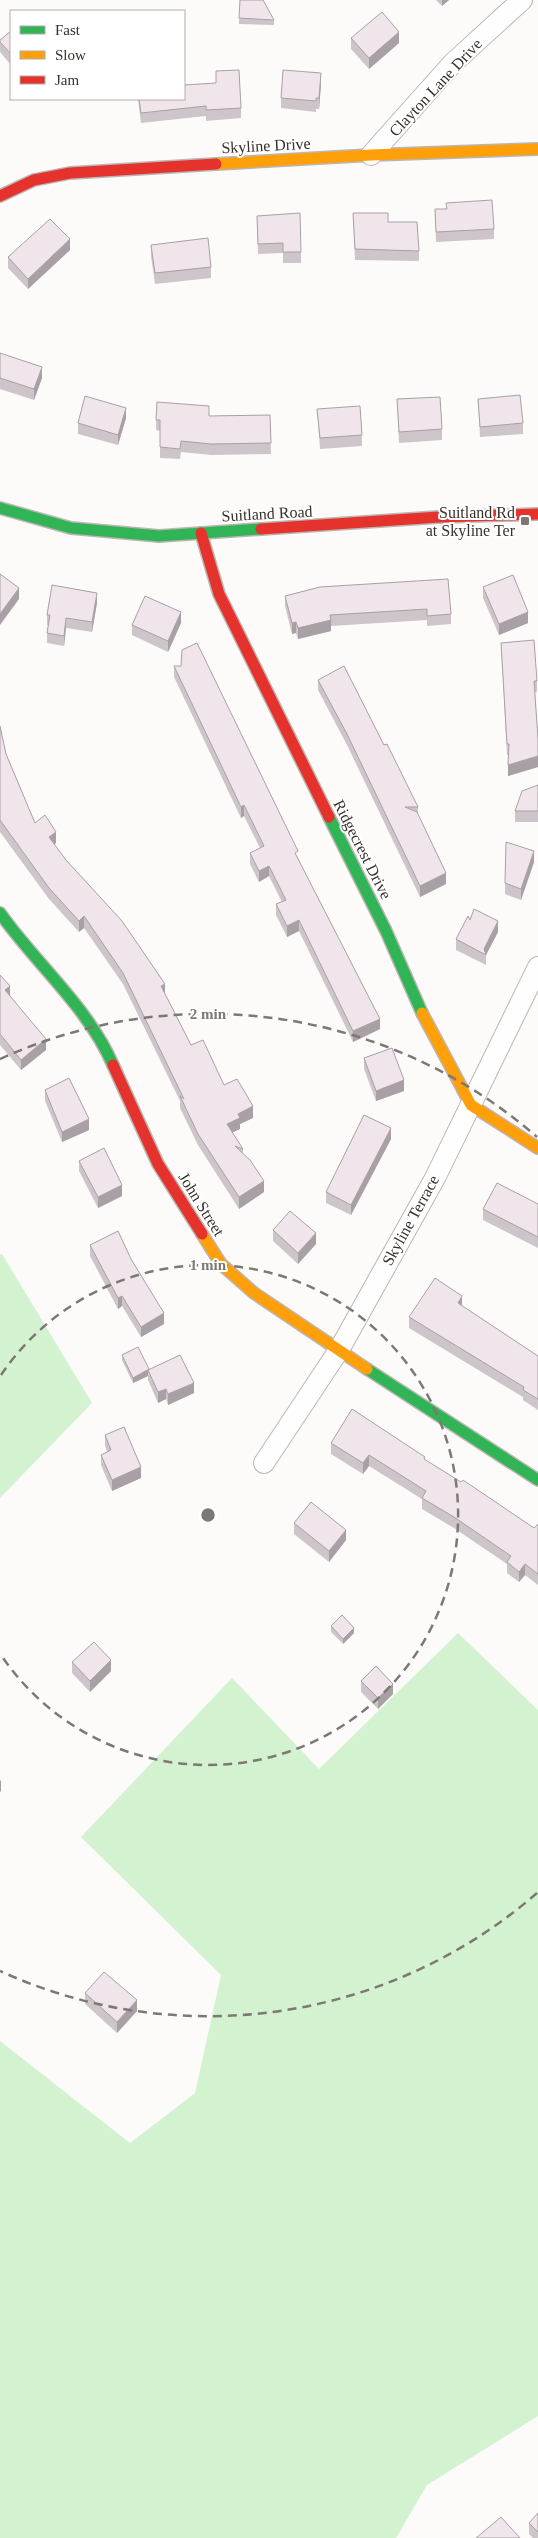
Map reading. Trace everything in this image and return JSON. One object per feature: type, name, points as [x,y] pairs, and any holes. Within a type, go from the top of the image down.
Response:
[{"type":"street","name":"Clayton Lane Drive","points":[[372,155],[453,63],[522,0]]},
{"type":"street","name":"Skyline Drive","points":[[0,196],[34,180],[70,173],[372,155],[538,149]]},
{"type":"street","name":"Suitland Road","points":[[0,508],[37,520],[72,528],[159,536],[439,517],[538,514]]},
{"type":"street","name":"Ridgecrest Drive","points":[[201,533],[219,594],[386,932],[415,1000],[471,1105],[538,1148]]},
{"type":"street","name":"John Street","points":[[0,913],[14,933],[81,1012],[112,1062],[134,1115],[158,1164],[221,1264],[254,1292],[339,1350],[538,1480]]},
{"type":"street","name":"Skyline Terrace","points":[[264,1463],[339,1350],[435,1178],[538,967]]},
{"type":"green space","points":[[2,1254],[92,1403],[0,1498],[0,1255]]},
{"type":"green space","points":[[458,1633],[538,1710],[538,2416],[427,2485],[396,2538],[0,2538],[0,2041],[130,2143],[195,2093],[221,1975],[81,1837],[232,1678],[319,1769]]},
{"type":"building","points":[[240,0],[263,0],[274,20],[239,18]]},
{"type":"building","points":[[382,12],[399,32],[369,58],[351,38]]},
{"type":"building","points":[[10,32],[10,53],[0,42]]},
{"type":"building","points":[[239,70],[241,108],[206,110],[206,106],[141,113],[139,100],[185,100],[185,85],[216,83],[216,71]]},
{"type":"building","points":[[283,70],[321,73],[319,98],[316,98],[316,101],[281,98]]},
{"type":"building","points":[[492,200],[494,229],[436,232],[435,209],[447,209],[446,203]]},
{"type":"building","points":[[300,213],[301,252],[283,252],[283,243],[258,244],[257,216]]},
{"type":"building","points":[[353,213],[388,213],[388,222],[417,222],[419,251],[355,249]]},
{"type":"building","points":[[50,219],[70,239],[28,279],[8,257]]},
{"type":"building","points":[[208,238],[211,267],[155,273],[151,245]]},
{"type":"building","points":[[0,353],[42,367],[34,389],[0,378]]},
{"type":"building","points":[[520,395],[523,423],[480,427],[478,399]]},
{"type":"building","points":[[85,396],[126,408],[118,435],[78,423]]},
{"type":"building","points":[[440,397],[442,429],[399,432],[397,399]]},
{"type":"building","points":[[157,402],[209,406],[209,416],[270,415],[271,443],[211,444],[181,441],[180,449],[160,447],[160,420],[156,420]]},
{"type":"building","points":[[360,406],[362,435],[320,438],[317,409]]},
{"type":"building","points":[[0,574],[19,588],[0,614]]},
{"type":"building","points":[[513,575],[528,612],[499,624],[483,587]]},
{"type":"building","points":[[448,579],[451,614],[427,616],[427,609],[330,615],[331,620],[298,628],[296,622],[292,623],[285,596],[320,587]]},
{"type":"building","points":[[52,585],[97,593],[92,622],[66,618],[64,636],[47,633],[50,615],[47,615]]},
{"type":"building","points":[[145,596],[181,612],[168,641],[132,625]]},
{"type":"building","points":[[534,640],[537,681],[534,681],[538,756],[508,765],[509,744],[507,744],[501,643]]},
{"type":"building","points":[[197,643],[298,851],[295,853],[380,1019],[353,1031],[299,920],[287,926],[276,904],[286,900],[269,866],[259,871],[250,853],[264,846],[244,805],[241,807],[174,666],[181,666],[182,650]]},
{"type":"building","points":[[344,666],[384,745],[387,744],[418,807],[405,807],[417,812],[446,873],[420,886],[347,734],[318,680]]},
{"type":"building","points":[[0,726],[6,754],[35,823],[45,815],[56,832],[49,837],[66,860],[122,921],[165,984],[161,986],[191,1045],[203,1040],[224,1085],[237,1079],[253,1106],[238,1114],[240,1118],[227,1124],[243,1149],[235,1146],[250,1160],[264,1181],[239,1197],[198,1134],[180,1096],[184,1099],[123,973],[84,916],[79,921],[49,888],[0,820]]},
{"type":"building","points":[[538,785],[538,811],[515,811],[522,791]]},
{"type":"building","points":[[506,842],[534,851],[521,889],[505,883]]},
{"type":"building","points":[[474,909],[498,921],[484,949],[486,955],[456,939],[468,916],[470,920]]},
{"type":"building","points":[[0,975],[10,986],[5,990],[46,1039],[21,1060],[0,1034]]},
{"type":"building","points":[[392,1048],[404,1080],[376,1091],[364,1058]]},
{"type":"building","points":[[69,1078],[89,1119],[62,1132],[45,1090]]},
{"type":"building","points":[[364,1115],[391,1128],[351,1205],[326,1192]]},
{"type":"building","points":[[104,1148],[122,1185],[98,1197],[79,1161]]},
{"type":"building","points":[[497,1183],[538,1204],[538,1237],[483,1209]]},
{"type":"building","points":[[290,1211],[316,1233],[298,1253],[273,1230]]},
{"type":"building","points":[[118,1231],[131,1259],[164,1313],[141,1327],[122,1296],[118,1298],[90,1245]]},
{"type":"building","points":[[435,1278],[462,1296],[458,1303],[538,1356],[538,1399],[523,1390],[524,1387],[409,1317]]},
{"type":"building","points":[[138,1347],[149,1369],[133,1378],[122,1355]]},
{"type":"building","points":[[180,1355],[194,1383],[168,1394],[166,1389],[158,1392],[148,1370]]},
{"type":"building","points":[[352,1409],[425,1457],[424,1459],[461,1482],[463,1480],[534,1528],[538,1524],[538,1574],[525,1564],[519,1572],[507,1562],[511,1556],[454,1517],[422,1498],[426,1491],[369,1455],[363,1463],[331,1443]]},
{"type":"building","points":[[124,1427],[141,1467],[112,1480],[101,1455],[111,1450],[105,1435]]},
{"type":"building","points":[[311,1502],[346,1530],[329,1551],[294,1523]]},
{"type":"building","points":[[342,1615],[354,1628],[343,1639],[331,1626]]},
{"type":"building","points":[[94,1642],[111,1660],[90,1681],[72,1662]]},
{"type":"building","points":[[376,1666],[393,1684],[378,1698],[361,1681]]},
{"type":"building","points":[[104,1972],[137,2000],[117,2022],[85,1993]]},
{"type":"building","points":[[538,2513],[538,2532],[529,2523]]},
{"type":"building","points":[[501,2517],[520,2538],[476,2538]]},
{"type":"traffic: fast","points":[[0,508],[71,528],[159,536],[261,529]]},
{"type":"traffic: fast","points":[[329,817],[386,931],[422,1013]]},
{"type":"traffic: fast","points":[[0,913],[76,1005],[90,1024],[113,1065]]},
{"type":"traffic: fast","points":[[367,1369],[538,1480]]},
{"type":"traffic: slow","points":[[216,164],[371,155],[538,149]]},
{"type":"traffic: slow","points":[[422,1013],[471,1105],[538,1148]]},
{"type":"traffic: slow","points":[[202,1234],[221,1264],[254,1293],[367,1369]]},
{"type":"traffic: jam","points":[[0,196],[34,180],[70,173],[216,164]]},
{"type":"traffic: jam","points":[[261,529],[439,517],[538,514]]},
{"type":"traffic: jam","points":[[201,533],[219,594],[329,817]]},
{"type":"traffic: jam","points":[[113,1065],[158,1164],[202,1234]]},
{"type":"place","name":"Suitland Rd at Skyline Ter","points":[[525,521]]}]
